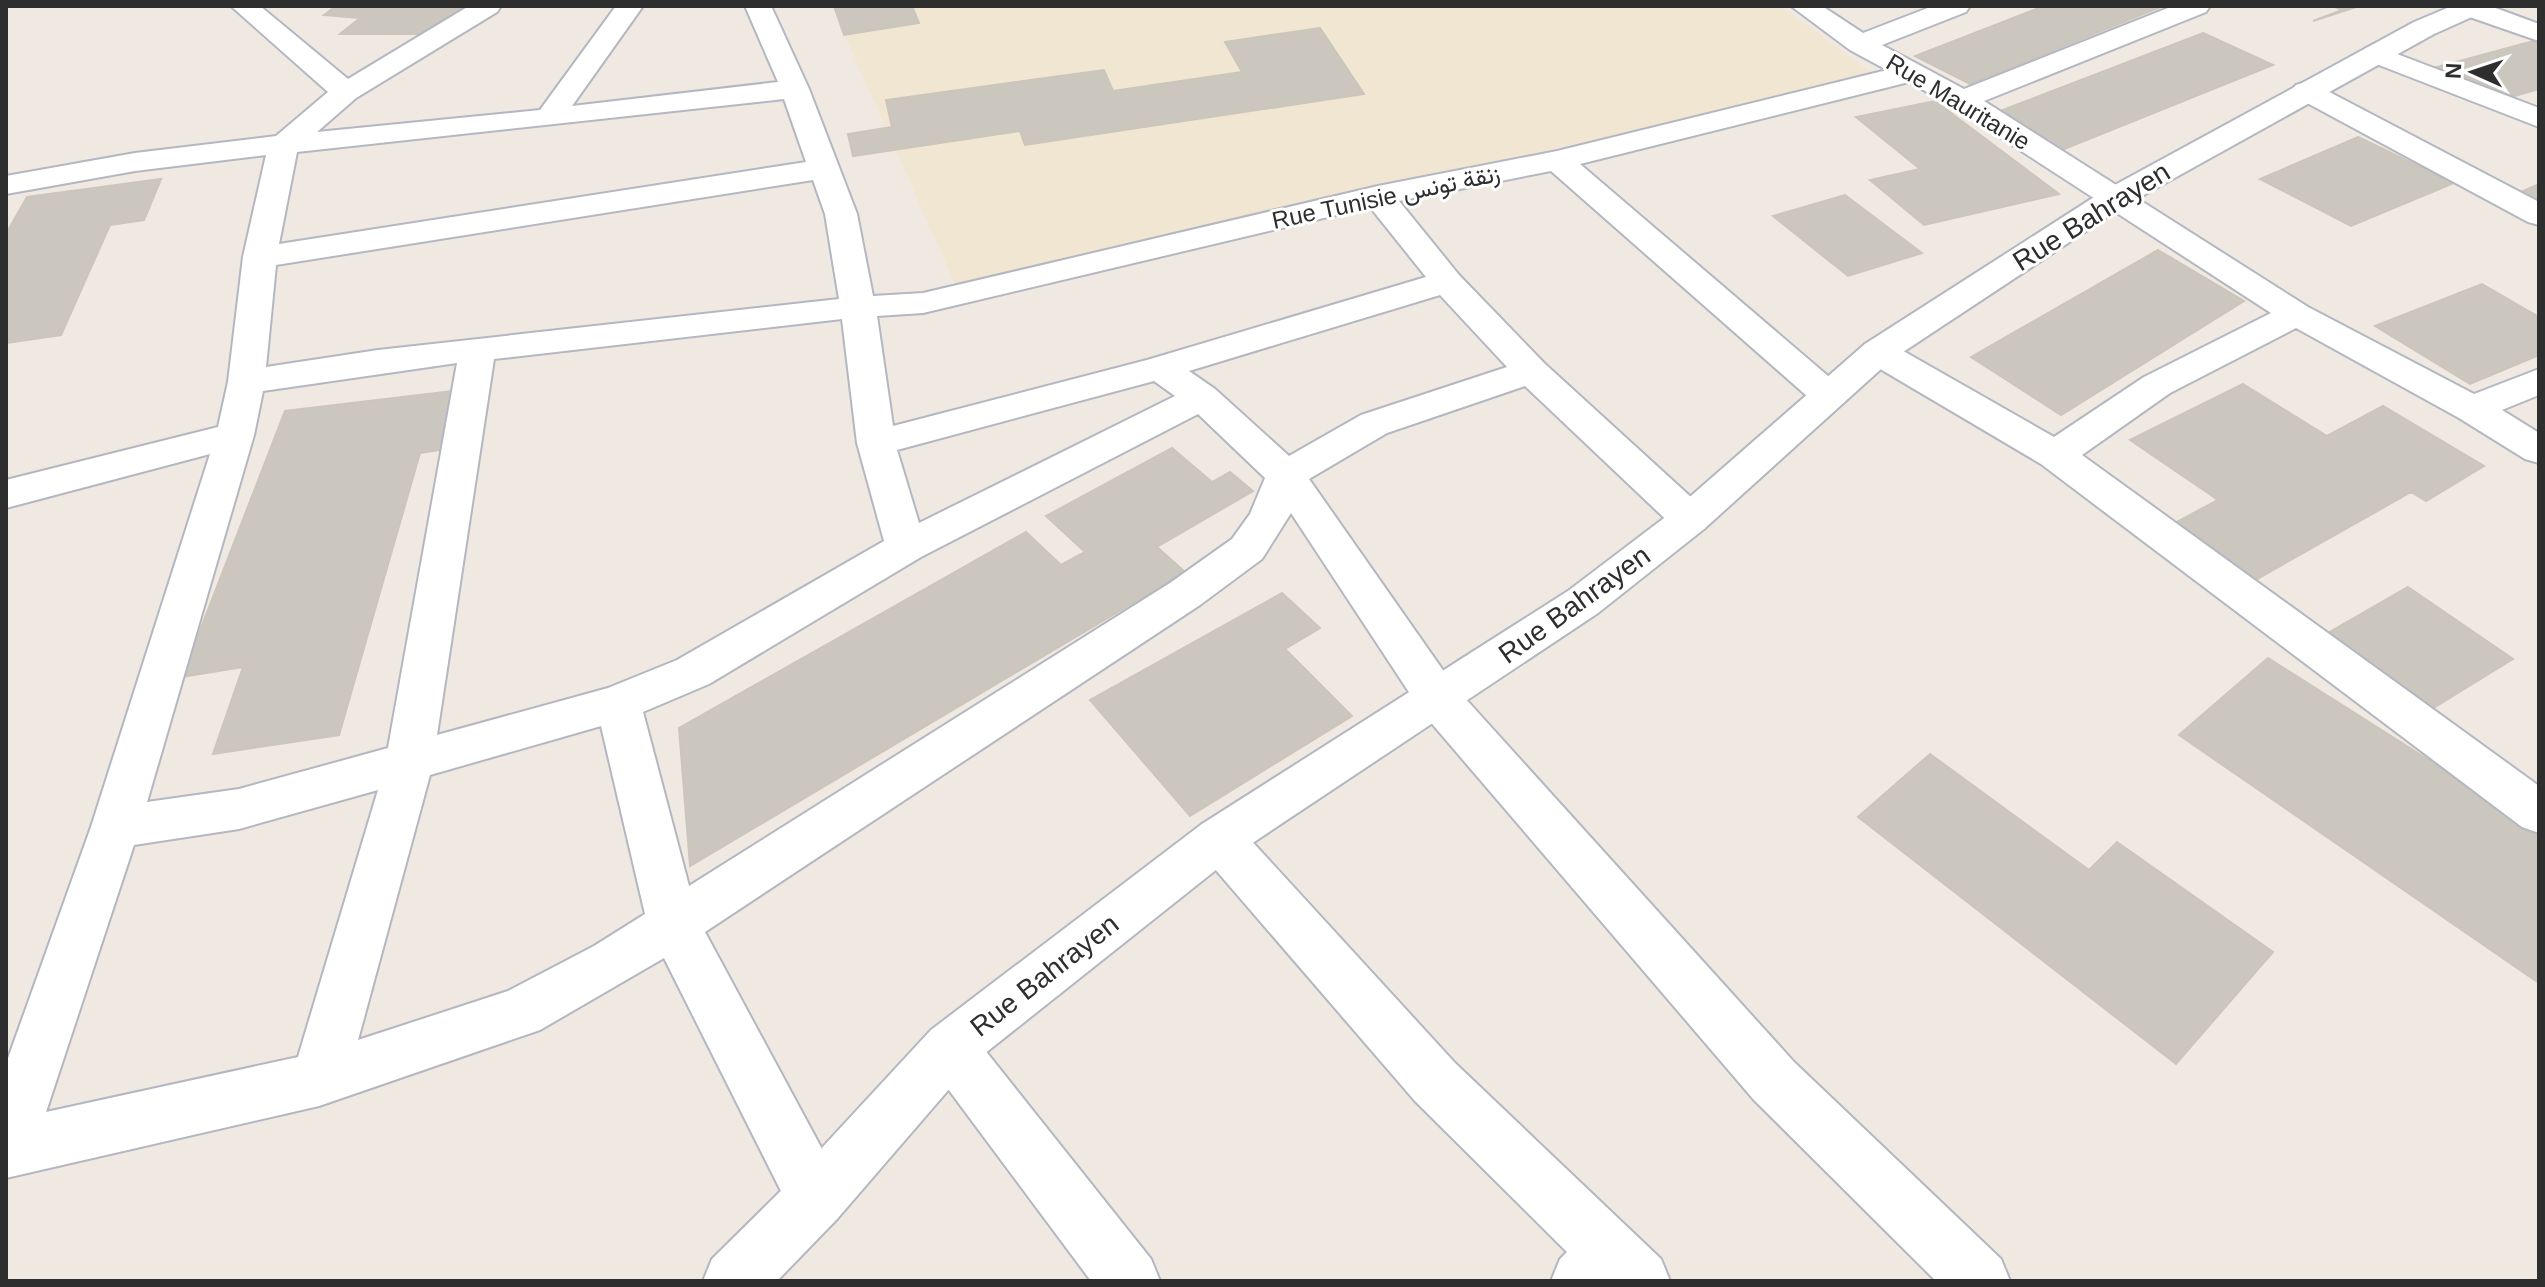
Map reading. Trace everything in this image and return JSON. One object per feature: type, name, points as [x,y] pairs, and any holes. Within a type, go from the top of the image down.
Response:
[{"type":"street","points":[[244,6],[346,92]]},
{"type":"street","points":[[6,1147],[115,827],[235,435],[246,382],[260,257],[283,146],[346,92],[488,6]]},
{"type":"street","points":[[549,118],[630,6]]},
{"type":"street","points":[[758,6],[795,89],[841,214],[858,307],[876,443],[906,547]]},
{"type":"street","name":"Rue Mauritanie","points":[[1804,6],[1860,44],[1962,100],[2296,314],[2472,409],[2539,450]]},
{"type":"street","points":[[1860,44],[1957,6]]},
{"type":"street","points":[[1962,100],[2197,6]]},
{"type":"street","points":[[2472,7],[2539,33]]},
{"type":"street","name":"Rue Bahrayen","points":[[734,1281],[816,1198],[950,1048],[1219,839],[1583,602],[1690,519],[1878,352],[2113,199],[2306,91],[2424,28],[2472,7]]},
{"type":"street","points":[[2376,54],[2539,118]]},
{"type":"street","name":"Rue Tunisie زنقة تونس","points":[[246,382],[378,361],[858,307],[923,303],[1378,196],[1557,160],[1912,73]]},
{"type":"street","points":[[6,185],[135,162],[795,89]]},
{"type":"street","points":[[2306,91],[2539,215]]},
{"type":"street","points":[[1557,160],[1829,396]]},
{"type":"street","points":[[260,257],[823,169]]},
{"type":"street","points":[[1378,196],[1447,282],[1531,371],[1690,519]]},
{"type":"street","points":[[876,443],[1160,368],[1447,282]]},
{"type":"street","points":[[2055,455],[2157,385],[2296,314]]},
{"type":"street","points":[[319,1079],[409,764],[477,351]]},
{"type":"street","points":[[1878,352],[2055,455],[2539,813]]},
{"type":"street","points":[[1160,368],[1202,397],[1286,475],[1438,699],[1774,1081],[1979,1281]]},
{"type":"street","points":[[6,1147],[319,1079],[521,1012],[613,963],[1172,603],[1247,549],[1269,518],[1286,475],[1374,424],[1531,371]]},
{"type":"street","points":[[2472,409],[2539,381]]},
{"type":"street","points":[[115,827],[239,809],[409,764],[618,703],[693,672],[906,547],[1202,397]]},
{"type":"street","points":[[6,494],[235,435]]},
{"type":"street","points":[[618,703],[673,923],[816,1198]]},
{"type":"street","points":[[1219,839],[1435,1082],[1611,1271]]},
{"type":"street","points":[[950,1048],[1129,1281]]},
{"type":"shaded area","points":[[832,6],[1780,6],[1875,75],[956,286]]},
{"type":"building","points":[[336,6],[465,6],[421,34],[340,34],[360,18],[324,15]]},
{"type":"building","points":[[834,6],[912,6],[919,23],[844,35]]},
{"type":"building","points":[[2044,6],[2163,6],[1970,84],[1915,56]]},
{"type":"building","points":[[2333,6],[2359,6],[2313,21],[2342,10]]},
{"type":"building","points":[[1320,28],[1364,94],[1025,145],[1020,131],[853,156],[848,134],[892,127],[886,100],[1104,70],[1113,91],[1242,72],[1225,42]]},
{"type":"building","points":[[2203,33],[2273,65],[2062,150],[1995,113]]},
{"type":"building","points":[[2537,40],[2539,89],[2501,100],[2437,67]]},
{"type":"building","points":[[1935,101],[2059,194],[1924,225],[1870,180],[1920,169],[1856,117]]},
{"type":"building","points":[[2358,137],[2454,183],[2351,226],[2260,179]]},
{"type":"building","points":[[161,179],[144,220],[110,225],[61,335],[6,343],[6,234],[27,197]]},
{"type":"building","points":[[2539,184],[2539,207],[2514,195]]},
{"type":"building","points":[[1845,195],[1922,253],[1848,276],[1773,216]]},
{"type":"building","points":[[2158,250],[2244,301],[2061,415],[1971,357]]},
{"type":"building","points":[[2482,284],[2539,317],[2539,355],[2470,384],[2375,326]]},
{"type":"building","points":[[2243,384],[2327,436],[2383,406],[2484,466],[2426,501],[2411,492],[2250,583],[2169,526],[2218,500],[2130,440]]},
{"type":"building","points":[[462,390],[446,449],[420,453],[339,735],[213,754],[243,667],[182,677],[285,411]]},
{"type":"building","points":[[1172,448],[1212,482],[1230,472],[1253,491],[1157,547],[1185,572],[690,866],[679,728],[1026,532],[1061,565],[1085,552],[1046,516]]},
{"type":"building","points":[[2408,587],[2513,659],[2430,710],[2326,634]]},
{"type":"building","points":[[1282,593],[1320,628],[1285,649],[1352,716],[1190,816],[1090,700]]},
{"type":"building","points":[[2268,658],[2539,830],[2539,983],[2179,735]]},
{"type":"building","points":[[1930,754],[2089,870],[2117,842],[2273,952],[2176,1064],[1858,817]]}]
